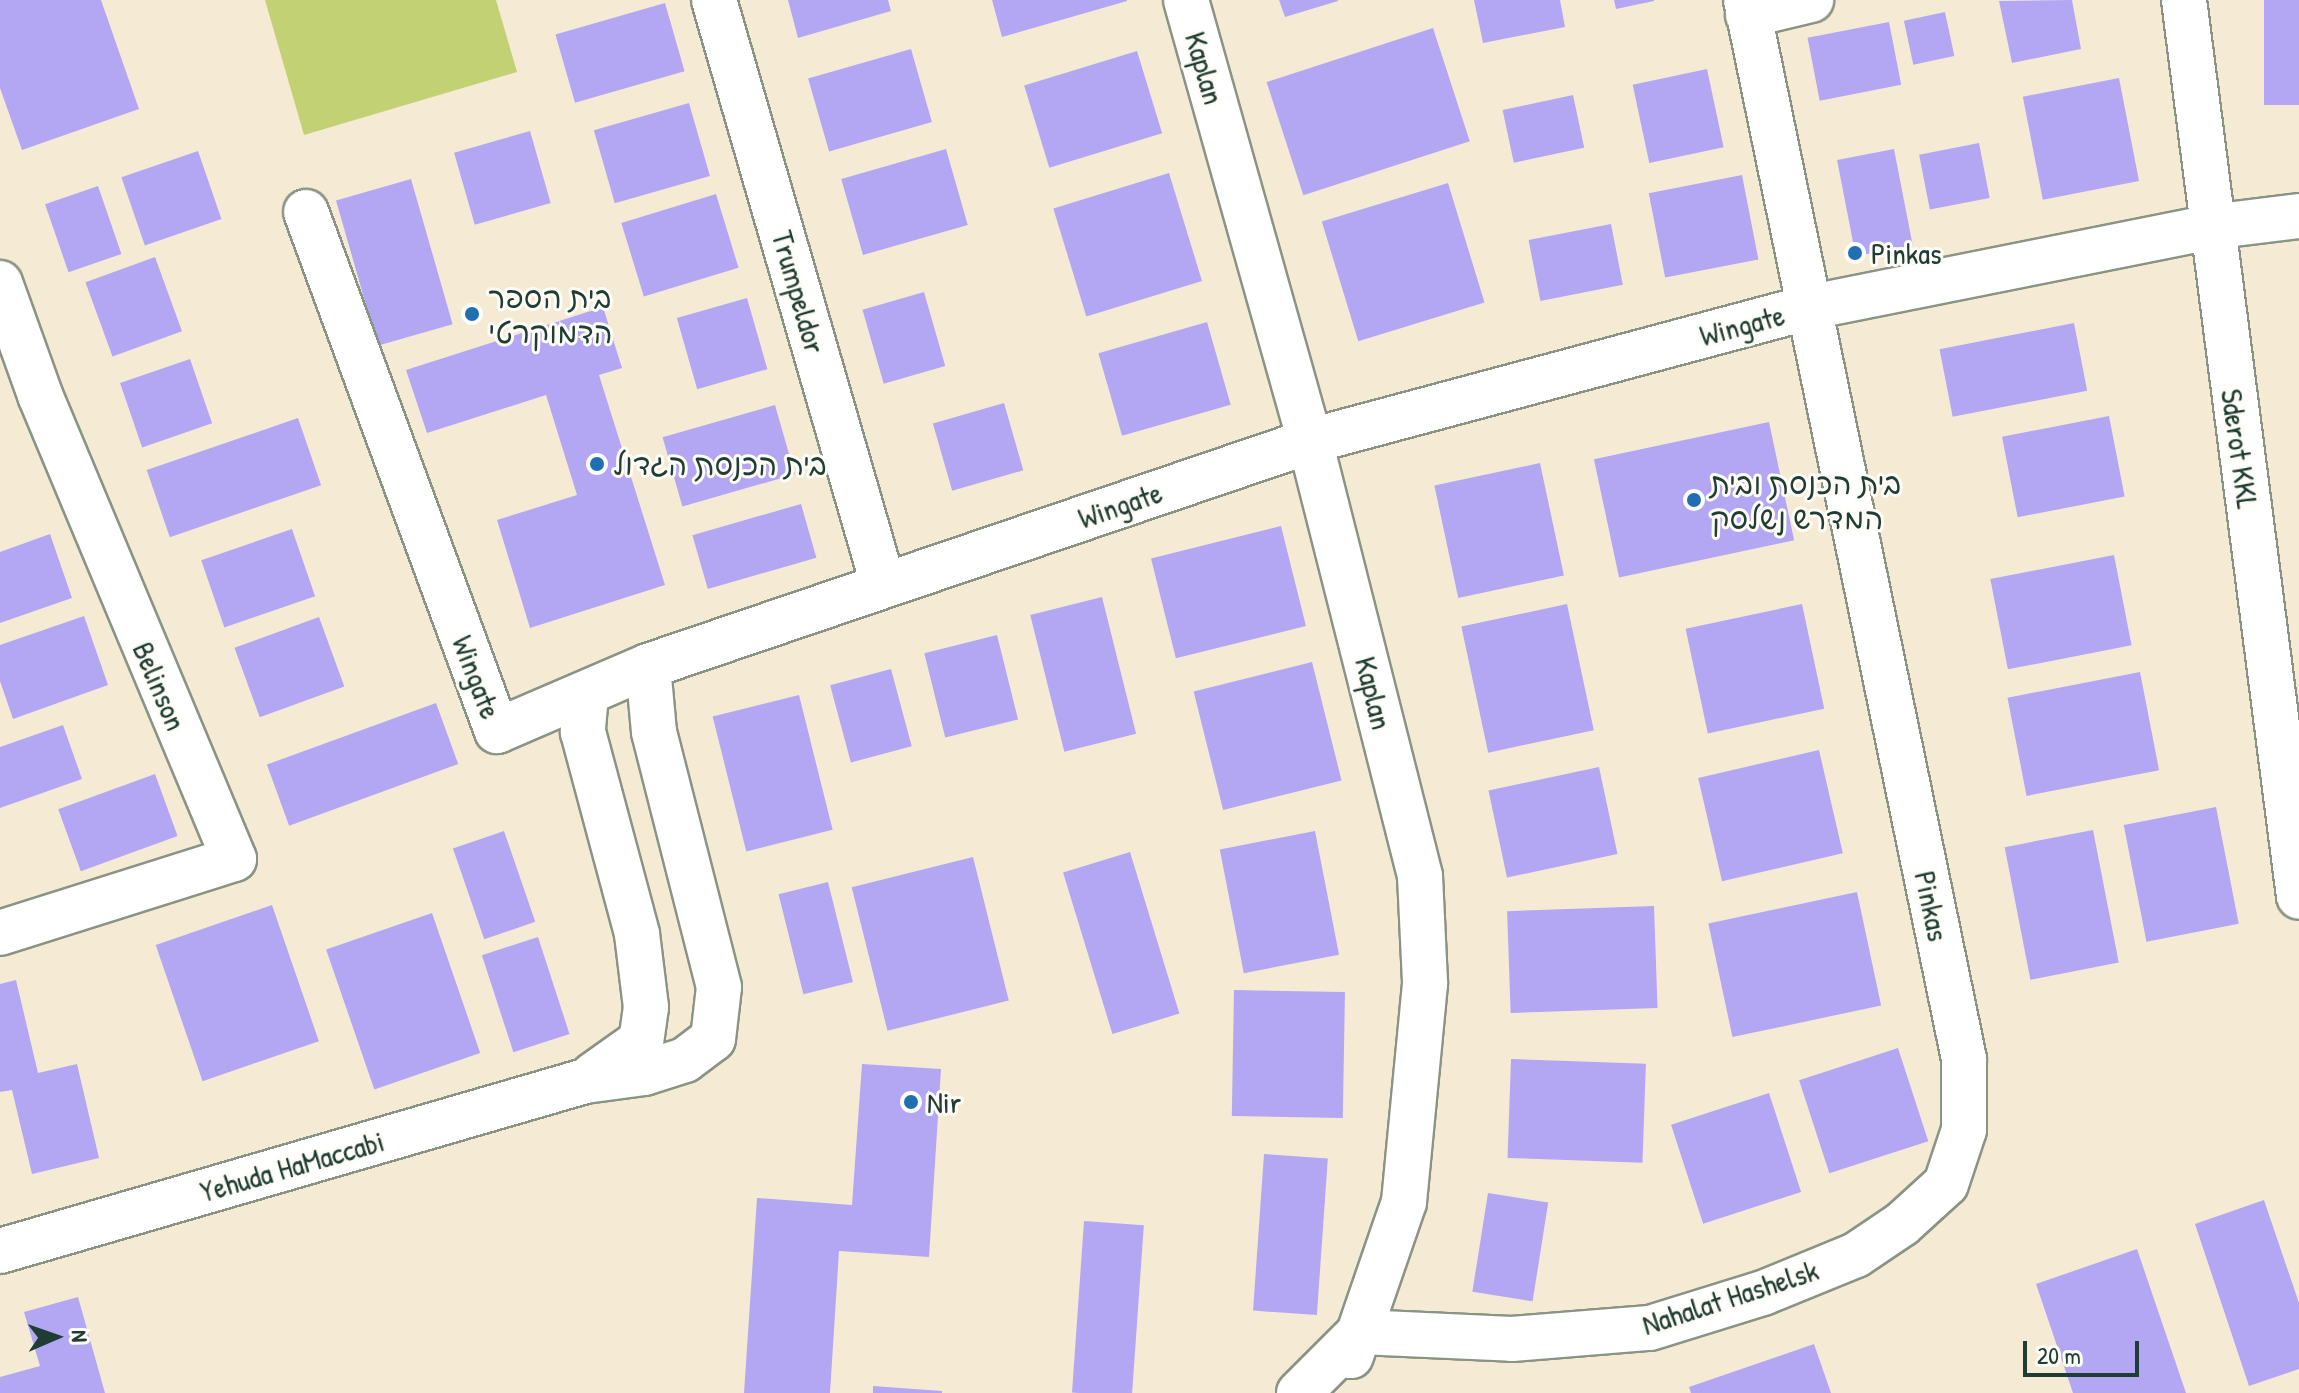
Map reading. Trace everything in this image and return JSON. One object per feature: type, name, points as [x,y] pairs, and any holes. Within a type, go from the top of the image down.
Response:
[{"type":"street","name":"Trumpeldor","points":[[714,0],[883,584]]},
{"type":"street","name":"Kaplan","points":[[1186,0],[1310,441],[1420,876],[1419,1071],[1404,1202],[1338,1393]]},
{"type":"street","points":[[1747,8],[1811,0]]},
{"type":"street","name":"Sderot KKL","points":[[2184,0],[2210,227],[2299,897]]},
{"type":"street","name":"Pinkas","points":[[1747,8],[1806,308],[1964,1059]]},
{"type":"street","name":"Wingate","points":[[306,212],[497,731],[648,666],[1310,441],[1806,308],[2210,227],[2299,216]]},
{"type":"street","name":"Belinson","points":[[0,283],[46,409],[234,859],[0,933]]},
{"type":"street","name":"Yehuda HaMaccabi","points":[[0,1251],[585,1081],[685,1060],[713,1039],[719,987],[654,732],[648,666]]},
{"type":"street","name":"Yehuda HaMaccabi","points":[[585,1081],[641,1041],[646,1007],[637,934],[583,732],[586,694]]},
{"type":"street","name":"Nahalat Hashelsk","points":[[1360,1332],[1512,1339],[1650,1328],[1763,1293],[1856,1255],[1902,1224],[1946,1184],[1964,1130],[1964,1059]]},
{"type":"street","points":[[1299,1393],[1360,1332]]},
{"type":"green space","points":[[265,0],[496,0],[517,72],[304,135]]},
{"type":"building","points":[[0,0],[101,0],[139,109],[22,150],[0,88]]},
{"type":"building","points":[[788,0],[888,0],[891,11],[798,38]]},
{"type":"building","points":[[992,0],[1127,0],[1127,1],[1002,37]]},
{"type":"building","points":[[1279,0],[1338,0],[1338,1],[1285,17]]},
{"type":"building","points":[[1474,0],[1560,0],[1565,27],[1483,43]]},
{"type":"building","points":[[1614,0],[1654,0],[1654,1],[1616,9]]},
{"type":"building","points":[[2072,0],[2081,49],[2012,63],[1999,1]]},
{"type":"building","points":[[2264,0],[2299,0],[2299,105],[2264,105]]},
{"type":"building","points":[[665,3],[685,71],[575,103],[555,34]]},
{"type":"building","points":[[1945,12],[1954,56],[1913,65],[1904,21]]},
{"type":"building","points":[[1889,22],[1901,85],[1820,101],[1808,38]]},
{"type":"building","points":[[1433,28],[1470,141],[1303,195],[1267,82]]},
{"type":"building","points":[[911,49],[932,122],[829,152],[808,78]]},
{"type":"building","points":[[1137,51],[1162,133],[1049,168],[1024,85]]},
{"type":"building","points":[[1707,69],[1724,147],[1649,163],[1633,85]]},
{"type":"building","points":[[2119,78],[2139,181],[2043,200],[2023,97]]},
{"type":"building","points":[[1573,95],[1584,148],[1514,163],[1503,110]]},
{"type":"building","points":[[689,103],[710,176],[615,203],[594,130]]},
{"type":"building","points":[[530,131],[551,203],[475,225],[454,153]]},
{"type":"building","points":[[1979,143],[1990,198],[1930,210],[1919,155]]},
{"type":"building","points":[[946,149],[968,225],[863,255],[841,179]]},
{"type":"building","points":[[1894,149],[1913,245],[1856,256],[1837,160]]},
{"type":"building","points":[[198,151],[221,219],[145,245],[121,177]]},
{"type":"building","points":[[1169,173],[1202,281],[1086,316],[1053,208]]},
{"type":"building","points":[[1742,175],[1758,259],[1665,278],[1649,193]]},
{"type":"building","points":[[411,179],[453,324],[378,346],[336,200]]},
{"type":"building","points":[[1448,183],[1485,303],[1358,341],[1322,222]]},
{"type":"building","points":[[98,186],[121,254],[68,272],[45,204]]},
{"type":"building","points":[[716,194],[739,268],[644,297],[621,223]]},
{"type":"building","points":[[1611,224],[1623,285],[1540,301],[1529,240]]},
{"type":"building","points":[[155,257],[182,331],[112,357],[85,282]]},
{"type":"building","points":[[924,292],[945,366],[884,384],[862,310]]},
{"type":"building","points":[[747,298],[767,369],[697,389],[677,318]]},
{"type":"building","name":"בית הכנסת הגדול","points":[[603,307],[622,368],[599,375],[665,585],[530,628],[497,520],[577,495],[546,395],[427,433],[406,370]]},
{"type":"building","points":[[1207,322],[1231,405],[1122,436],[1098,353]]},
{"type":"building","points":[[2074,323],[2087,391],[1953,417],[1940,349]]},
{"type":"building","points":[[190,359],[212,423],[142,447],[120,383]]},
{"type":"building","points":[[1004,403],[1023,470],[952,491],[933,423]]},
{"type":"building","points":[[775,405],[795,474],[682,506],[663,437]]},
{"type":"building","points":[[2109,416],[2125,496],[2018,517],[2002,437]]},
{"type":"building","points":[[298,418],[321,485],[170,537],[147,470]]},
{"type":"building","name":"בית הכנסת ובית המדרש נשלסק","points":[[1769,422],[1794,540],[1619,578],[1594,459]]},
{"type":"building","points":[[1540,463],[1564,575],[1458,598],[1434,485]]},
{"type":"building","points":[[801,504],[816,558],[708,589],[692,535]]},
{"type":"building","points":[[1281,526],[1306,626],[1176,658],[1151,558]]},
{"type":"building","points":[[292,529],[315,596],[224,627],[201,560]]},
{"type":"building","points":[[50,534],[72,598],[0,623],[0,552]]},
{"type":"building","points":[[2114,555],[2132,645],[2008,669],[1990,579]]},
{"type":"building","points":[[1102,597],[1136,734],[1064,752],[1030,615]]},
{"type":"building","points":[[1567,604],[1594,730],[1488,753],[1461,626]]},
{"type":"building","points":[[1802,604],[1824,709],[1708,733],[1686,629]]},
{"type":"building","points":[[84,616],[108,685],[13,719],[0,681],[0,645]]},
{"type":"building","points":[[319,617],[344,687],[260,717],[234,648]]},
{"type":"building","points":[[997,635],[1018,719],[945,738],[924,653]]},
{"type":"building","points":[[1312,662],[1342,780],[1223,810],[1194,692]]},
{"type":"building","points":[[891,669],[912,746],[851,763],[830,685]]},
{"type":"building","points":[[2140,672],[2159,770],[2027,796],[2007,698]]},
{"type":"building","points":[[799,695],[833,830],[746,851],[713,717]]},
{"type":"building","points":[[436,703],[458,764],[289,826],[267,765]]},
{"type":"building","points":[[63,725],[82,779],[0,808],[0,747]]},
{"type":"building","points":[[1819,750],[1843,853],[1722,881],[1698,778]]},
{"type":"building","points":[[1599,767],[1618,854],[1507,878],[1488,790]]},
{"type":"building","points":[[155,774],[178,836],[81,871],[58,809]]},
{"type":"building","points":[[2216,807],[2239,924],[2146,942],[2124,825]]},
{"type":"building","points":[[2093,830],[2119,963],[2030,980],[2005,847]]},
{"type":"building","points":[[504,831],[535,922],[484,939],[453,849]]},
{"type":"building","points":[[1315,831],[1339,955],[1244,973],[1220,850]]},
{"type":"building","points":[[1130,852],[1179,1014],[1112,1034],[1063,872]]},
{"type":"building","points":[[973,857],[1009,1001],[888,1031],[852,887]]},
{"type":"building","points":[[828,882],[853,982],[803,994],[779,894]]},
{"type":"building","points":[[1857,892],[1881,1005],[1732,1037],[1708,924]]},
{"type":"building","points":[[272,905],[319,1041],[203,1081],[156,945]]},
{"type":"building","points":[[1654,906],[1658,1008],[1511,1013],[1507,911]]},
{"type":"building","points":[[432,913],[480,1053],[374,1089],[326,949]]},
{"type":"building","points":[[538,937],[570,1034],[513,1052],[482,955]]},
{"type":"building","points":[[16,980],[38,1073],[77,1064],[99,1158],[32,1174],[12,1090],[0,1092],[0,984]]},
{"type":"building","points":[[1234,990],[1345,992],[1343,1118],[1232,1116]]},
{"type":"building","points":[[1898,1048],[1928,1141],[1829,1173],[1799,1080]]},
{"type":"building","points":[[1511,1059],[1646,1064],[1642,1163],[1508,1158]]},
{"type":"building","points":[[862,1064],[941,1069],[929,1257],[839,1251],[830,1393],[744,1393],[757,1198],[852,1205]]},
{"type":"building","points":[[1769,1093],[1801,1192],[1703,1224],[1671,1125]]},
{"type":"building","points":[[1264,1154],[1328,1158],[1317,1315],[1253,1311]]},
{"type":"building","points":[[1488,1193],[1548,1203],[1533,1301],[1472,1292]]},
{"type":"building","points":[[2264,1200],[2299,1303],[2299,1369],[2249,1386],[2195,1224]]},
{"type":"building","points":[[1084,1221],[1144,1225],[1132,1393],[1072,1393]]},
{"type":"building","points":[[2137,1249],[2186,1393],[2073,1393],[2036,1284]]},
{"type":"building","points":[[78,1297],[105,1393],[0,1393],[0,1377],[40,1366],[24,1312]]},
{"type":"building","points":[[1814,1344],[1831,1393],[1691,1393],[1689,1387]]},
{"type":"building","points":[[873,1386],[942,1391],[942,1393],[873,1393]]},
{"type":"place","name":"Pinkas","points":[[1855,253]]},
{"type":"place","name":"בית הספר הדמוקרטי","points":[[472,314]]},
{"type":"place","name":"בית הכנסת הגדול","points":[[597,464]]},
{"type":"place","name":"בית הכנסת ובית המדרש נשלסק","points":[[1694,500]]},
{"type":"place","name":"Nir","points":[[911,1102]]}]
